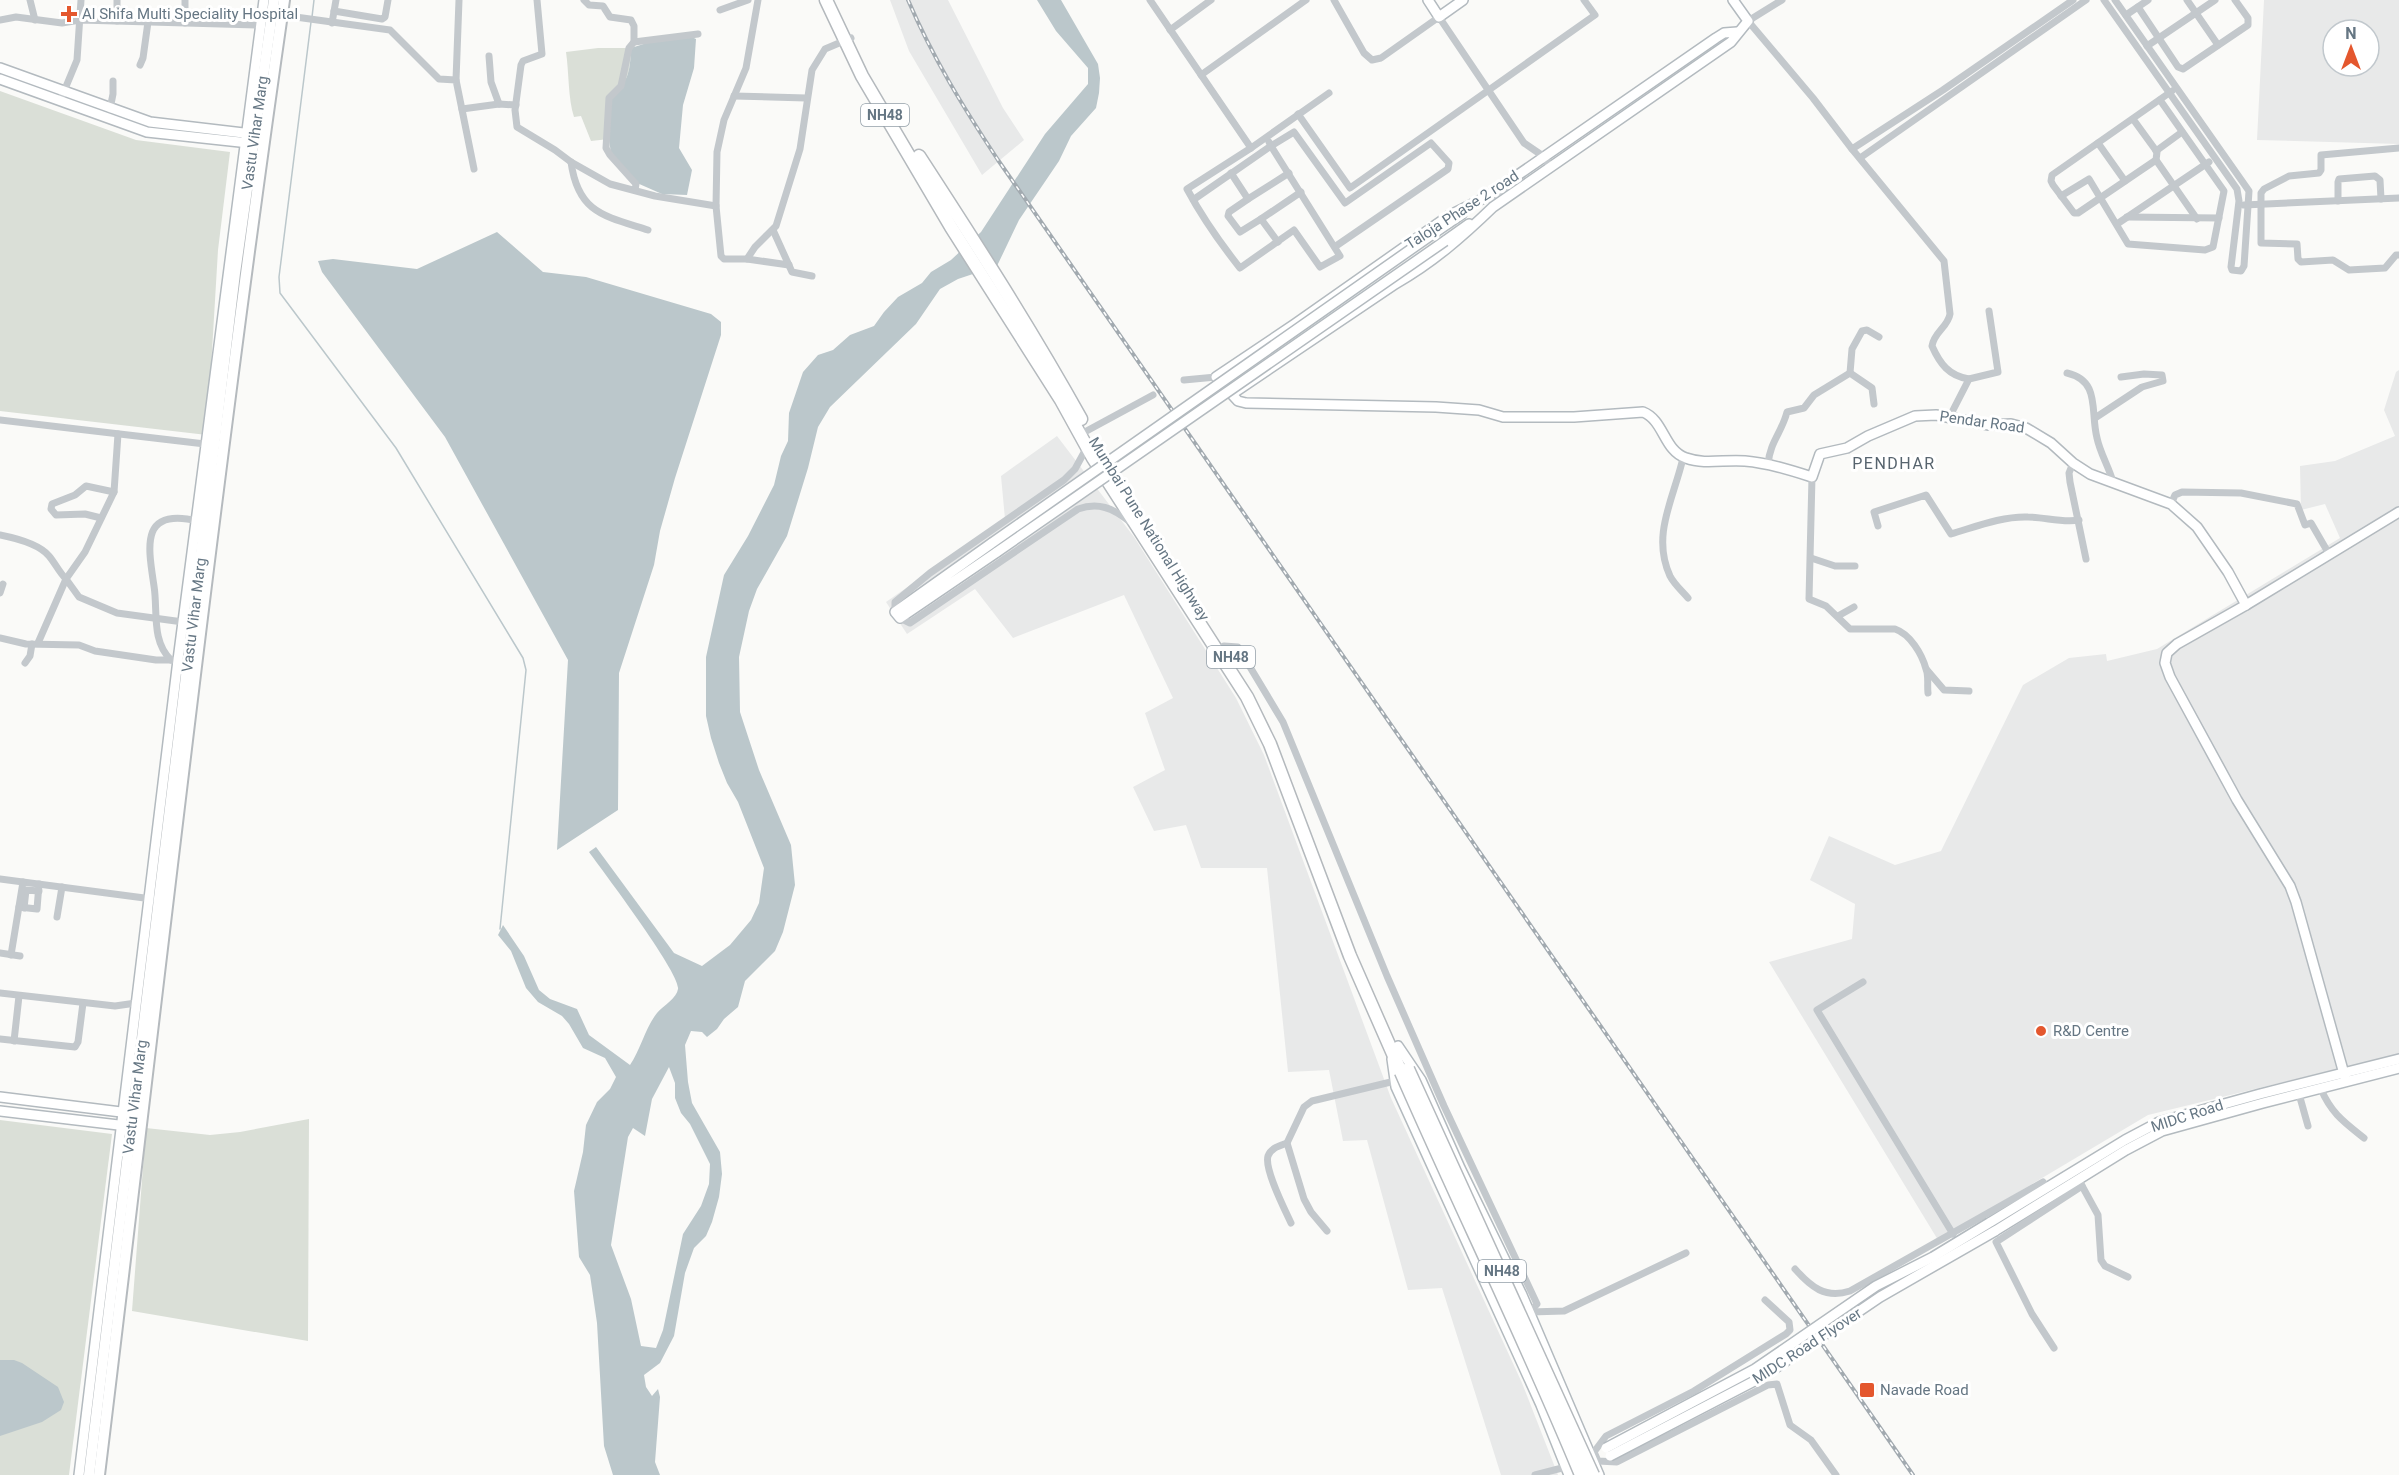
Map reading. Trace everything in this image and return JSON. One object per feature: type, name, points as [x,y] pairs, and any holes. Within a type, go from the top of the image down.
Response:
[{"type":"highway","name":"NH48","points":[[826,0],[848,39]]},
{"type":"highway","name":"NH48","points":[[833,0],[848,39]]},
{"type":"highway","name":"Mumbai Pune National Highway","points":[[848,39],[891,113],[963,220],[1004,300],[1061,400],[1099,454],[1253,694],[1268,724],[1394,1048]]},
{"type":"highway","name":"Mumbai Pune National Highway","points":[[848,39],[862,76],[951,227],[1004,300]]},
{"type":"highway","name":"Mumbai Pune National Highway","points":[[1084,433],[1087,447],[1233,674],[1270,744],[1350,956],[1394,1048]]},
{"type":"highway","name":"NH48","points":[[1394,1048],[1401,1074],[1547,1391],[1581,1475]]},
{"type":"highway","name":"NH48","points":[[1401,1074],[1594,1461]]},
{"type":"main road","name":"Vastu Vihar Marg","points":[[119,1230],[194,602],[254,139],[282,15],[274,0]]},
{"type":"main road","points":[[282,15],[284,0]]},
{"type":"main road","points":[[89,1475],[119,1230]]},
{"type":"main road","points":[[99,1475],[119,1230]]},
{"type":"street","points":[[30,0],[35,20]]},
{"type":"street","points":[[63,97],[77,60],[81,0]]},
{"type":"street","points":[[117,0],[117,21]]},
{"type":"street","points":[[185,0],[185,22]]},
{"type":"street","points":[[0,1097],[133,1113],[136,1004],[159,900],[175,660],[198,521],[205,444],[254,139],[260,25],[264,0]]},
{"type":"street","points":[[332,23],[336,0]]},
{"type":"street","points":[[334,11],[382,19],[385,17],[388,0]]},
{"type":"street","points":[[459,0],[456,80],[474,169]]},
{"type":"street","points":[[537,0],[542,54],[523,61],[520,65],[515,122],[518,127],[570,162],[610,184],[716,206]]},
{"type":"street","points":[[584,0],[589,5],[603,6],[610,17],[631,20],[634,26],[634,42],[629,48],[624,79],[609,99],[606,140],[610,156],[636,184],[635,190]]},
{"type":"street","points":[[720,10],[754,0],[746,68],[724,120],[717,152],[716,206],[722,258],[789,265]]},
{"type":"street","points":[[1150,0],[1251,148]]},
{"type":"street","points":[[1170,30],[1211,0]]},
{"type":"street","points":[[1202,75],[1306,0]]},
{"type":"street","points":[[1334,0],[1364,53],[1372,60],[1381,58],[1463,0]]},
{"type":"street","points":[[1428,0],[1524,142],[1543,156],[1550,166]]},
{"type":"street","points":[[1298,114],[1350,188],[1595,15],[1584,0]]},
{"type":"street","points":[[1733,0],[1944,261],[1949,322],[1938,332],[1932,346],[1951,375],[1969,379],[1998,372],[2000,367],[1989,311]]},
{"type":"street","points":[[1748,21],[1782,0]]},
{"type":"street","points":[[1852,149],[1943,90],[2073,0]]},
{"type":"street","points":[[1860,158],[2086,0]]},
{"type":"street","points":[[2104,0],[2237,189],[2239,205],[2231,267],[2236,271],[2243,269],[2250,196],[2247,188],[2115,0]]},
{"type":"street","points":[[2126,15],[2148,0]]},
{"type":"street","points":[[2187,0],[2218,45]]},
{"type":"street","points":[[2147,46],[2215,0]]},
{"type":"street","points":[[2138,7],[2180,69],[2185,68],[2249,22],[2235,0]]},
{"type":"street","points":[[282,15],[390,30],[439,79],[456,80]]},
{"type":"street","points":[[0,20],[16,17],[62,23],[80,20],[260,25]]},
{"type":"street","name":"Taloja Phase 2 road","points":[[1233,394],[1395,284],[1423,268],[1458,240],[1493,207],[1731,42],[1748,21]]},
{"type":"street","points":[[140,65],[148,22]]},
{"type":"street","name":"Taloja Phase 2 road","points":[[1184,380],[1216,377],[1450,215],[1486,197],[1716,38],[1725,33],[1737,32]]},
{"type":"street","points":[[634,42],[698,34]]},
{"type":"street","points":[[747,259],[755,247],[776,226],[800,149],[812,70],[825,49],[848,39]]},
{"type":"street","points":[[489,56],[491,82],[499,104]]},
{"type":"street","points":[[0,69],[29,84],[147,132],[254,139]]},
{"type":"street","points":[[0,79],[29,84]]},
{"type":"street","points":[[110,109],[113,81]]},
{"type":"street","points":[[2156,160],[2076,214],[2051,181],[2052,175],[2177,88]]},
{"type":"street","points":[[1266,137],[1340,255],[1321,267],[1295,231],[1240,268],[1187,189],[1251,148],[1266,137],[1298,114],[1329,93]]},
{"type":"street","points":[[734,96],[806,98]]},
{"type":"street","points":[[63,97],[156,123],[254,139]]},
{"type":"street","points":[[2061,196],[2089,179],[2117,224],[2125,242],[2131,245],[2210,250],[2220,218],[2224,191],[2160,100]]},
{"type":"street","points":[[462,109],[499,104],[516,105]]},
{"type":"street","points":[[2133,119],[2156,151],[2156,160],[2197,219]]},
{"type":"street","points":[[1193,200],[1294,132],[1344,203],[1433,143],[1449,162],[1450,167],[1336,246]]},
{"type":"street","points":[[2156,151],[2182,132]]},
{"type":"street","points":[[2098,143],[2125,181]]},
{"type":"street","points":[[1410,146],[1416,154]]},
{"type":"street","points":[[2399,148],[2321,155],[2319,173],[2284,177],[2261,193],[2261,243],[2297,244],[2298,259],[2301,262],[2332,260],[2338,261],[2349,270],[2385,268],[2396,255],[2399,255]]},
{"type":"street","points":[[2117,224],[2215,158]]},
{"type":"street","points":[[570,162],[578,193],[590,207],[605,215],[648,230]]},
{"type":"street","points":[[1371,172],[1377,181]]},
{"type":"street","points":[[1231,173],[1248,199]]},
{"type":"street","points":[[1289,173],[1229,212],[1228,216],[1240,232],[1301,192]]},
{"type":"street","points":[[2338,201],[2339,179],[2375,176],[2380,180],[2381,199]]},
{"type":"street","points":[[994,548],[1486,197]]},
{"type":"street","points":[[2239,205],[2399,198]]},
{"type":"street","points":[[898,615],[1493,207]]},
{"type":"street","points":[[2127,217],[2220,218]]},
{"type":"street","points":[[1261,219],[1278,242]]},
{"type":"street","points":[[773,230],[792,273],[812,276]]},
{"type":"street","points":[[2232,250],[2245,251]]},
{"type":"street","points":[[1850,373],[1851,349],[1862,331],[1867,330],[1879,337]]},
{"type":"street","points":[[2067,372],[2085,381],[2093,403],[2097,440],[2113,482]]},
{"type":"street","points":[[1850,373],[1872,388],[1874,404]]},
{"type":"street","points":[[1768,464],[1772,442],[1784,424],[1787,412],[1804,408],[1814,395],[1850,373]]},
{"type":"street","points":[[2095,418],[2142,387],[2163,381],[2162,375],[2156,374],[2121,377]]},
{"type":"street","points":[[1216,377],[1238,401],[1246,403],[1479,410],[1503,417],[1643,412],[1653,418],[1663,436],[1683,458],[1694,461],[1743,460],[1768,464],[1812,477],[1809,599],[1826,606],[1850,629],[1895,629],[1902,632],[1916,647],[1927,670],[1940,688],[1969,691]]},
{"type":"street","points":[[1950,416],[1969,379]]},
{"type":"street","points":[[1084,433],[1153,395]]},
{"type":"street","name":"Pendar Road","points":[[1812,477],[1820,454],[1847,448],[1868,436],[1915,416],[1950,416],[1989,425],[2011,424],[2026,428],[2051,442],[2073,464],[2090,474],[2171,504],[2197,527],[2228,572],[2246,605]]},
{"type":"street","points":[[0,420],[205,444]]},
{"type":"street","points":[[25,663],[66,579],[85,552],[114,492],[118,434]]},
{"type":"street","points":[[1087,447],[1075,469],[1064,480],[930,573],[895,602],[898,615],[910,623],[1078,509],[1102,506],[1117,511],[1140,530]]},
{"type":"street","points":[[1683,458],[1661,533],[1662,550],[1670,577],[1688,598]]},
{"type":"street","points":[[2073,464],[2069,473],[2070,482],[2086,559]]},
{"type":"street","points":[[100,518],[85,514],[56,515],[51,509],[52,504],[75,495],[86,486],[114,492]]},
{"type":"street","points":[[2171,504],[2175,495],[2181,492],[2241,493],[2297,504],[2305,525],[2311,523],[2329,554]]},
{"type":"street","points":[[1878,526],[1874,512],[1926,495],[1951,534],[1990,522],[2026,517],[2069,522],[2079,520]]},
{"type":"street","points":[[2345,1077],[2290,886],[2237,800],[2170,677],[2165,663],[2167,653],[2177,644],[2399,512]]},
{"type":"street","points":[[175,660],[163,653],[159,644],[154,585],[149,558],[150,539],[155,528],[162,521],[183,517],[198,521]]},
{"type":"street","points":[[0,535],[15,538],[50,556],[52,563],[79,597],[88,603],[117,614],[183,622]]},
{"type":"street","points":[[1811,558],[1835,566],[1855,566]]},
{"type":"street","points":[[0,593],[3,584]]},
{"type":"street","points":[[1838,616],[1854,607]]},
{"type":"street","points":[[0,638],[34,645],[79,645],[95,651],[156,660],[175,660]]},
{"type":"street","points":[[1224,646],[1238,647],[1282,722],[1387,976],[1536,1304],[1530,1312]]},
{"type":"street","points":[[1927,670],[1928,693]]},
{"type":"street","points":[[0,879],[23,882],[39,888]]},
{"type":"street","points":[[21,908],[23,882]]},
{"type":"street","points":[[11,955],[26,890],[62,887],[159,900]]},
{"type":"street","points":[[57,917],[62,887]]},
{"type":"street","points":[[21,908],[37,909],[39,888]]},
{"type":"street","points":[[0,953],[20,956]]},
{"type":"street","points":[[1863,982],[1817,1010],[1953,1234]]},
{"type":"street","points":[[0,993],[116,1006],[136,1004]]},
{"type":"street","points":[[14,1041],[19,996]]},
{"type":"street","points":[[0,1039],[75,1047],[78,1042],[83,1003]]},
{"type":"street","points":[[1394,1048],[1421,1080],[1530,1312],[1599,1475]]},
{"type":"street","name":"MIDC Road","points":[[1995,1225],[2162,1131],[2321,1089],[2345,1077],[2399,1059]]},
{"type":"street","name":"MIDC Road","points":[[1995,1225],[2047,1188],[2077,1179],[2125,1140],[2159,1122],[2345,1077],[2399,1068]]},
{"type":"street","points":[[1327,1230],[1311,1212],[1304,1199],[1287,1143],[1304,1107],[1312,1101],[1401,1074],[1568,1471],[1536,1475]]},
{"type":"street","points":[[2321,1089],[2328,1106],[2364,1138]]},
{"type":"street","points":[[2299,1094],[2308,1126]]},
{"type":"street","points":[[0,1111],[131,1127]]},
{"type":"street","points":[[1287,1143],[1275,1147],[1268,1160],[1270,1171],[1291,1223]]},
{"type":"street","points":[[2054,1348],[2032,1314],[1996,1242],[2077,1179],[2098,1215],[2101,1260],[2105,1266],[2128,1277]]},
{"type":"street","points":[[1795,1269],[1808,1284],[1819,1291],[1839,1294],[1850,1291],[1887,1268],[1953,1234],[2043,1182],[2047,1188]]},
{"type":"street","name":"MIDC Road Flyover","points":[[1568,1471],[1594,1461],[1762,1377],[1880,1297],[1995,1225]]},
{"type":"street","points":[[79,1475],[119,1230]]},
{"type":"street","points":[[1530,1312],[1564,1311],[1686,1253]]},
{"type":"street","points":[[1594,1461],[1606,1436],[1694,1391],[1786,1334],[1790,1330],[1789,1322],[1765,1300]]},
{"type":"street","points":[[1594,1461],[1617,1462],[1773,1383],[1778,1385],[1790,1425],[1811,1440],[1836,1475]]},
{"type":"shaded area","points":[[890,0],[948,0],[1003,108],[1024,140],[982,175],[909,51]]},
{"type":"shaded area","points":[[1037,0],[1061,0],[1098,64],[1100,78],[1096,108],[1071,136],[1059,161],[1019,220],[997,266],[958,279],[940,289],[916,324],[830,407],[818,427],[787,536],[757,589],[749,611],[739,657],[740,712],[759,770],[791,845],[795,885],[783,932],[775,951],[745,981],[738,1007],[707,1037],[702,1032],[691,1031],[685,1045],[692,1103],[720,1152],[722,1174],[719,1197],[706,1236],[694,1248],[685,1273],[674,1336],[660,1363],[644,1375],[646,1387],[652,1396],[658,1389],[660,1397],[655,1462],[660,1475],[613,1475],[604,1446],[597,1323],[590,1275],[579,1257],[574,1191],[583,1152],[586,1125],[597,1102],[610,1089],[616,1077],[605,1058],[583,1048],[562,1016],[538,1002],[526,988],[511,951],[498,935],[503,925],[524,956],[539,990],[550,999],[577,1009],[589,1035],[630,1065],[653,1019],[678,989],[676,980],[655,944],[589,852],[596,847],[674,953],[702,966],[730,945],[751,920],[759,903],[764,868],[738,802],[719,763],[706,716],[706,657],[724,575],[748,536],[774,485],[781,456],[788,441],[789,413],[803,372],[818,355],[833,350],[850,335],[874,326],[898,297],[922,283],[931,272],[951,260],[981,232],[1045,134],[1088,84],[1088,68],[1056,31]],"holes":[[[669,1067],[675,1083],[675,1098],[681,1113],[690,1124],[710,1164],[709,1184],[701,1206],[683,1234],[663,1330],[656,1348],[641,1346],[631,1299],[611,1245],[628,1137],[633,1128],[645,1136],[652,1099]]]},
{"type":"shaded area","points":[[2264,0],[2399,0],[2399,144],[2257,140]]},
{"type":"shaded area","points":[[690,36],[696,39],[694,68],[683,105],[679,148],[692,170],[687,195],[662,194],[637,183],[611,154],[610,100],[627,77],[631,48],[650,42]]},
{"type":"shaded area","points":[[598,48],[631,48],[631,57],[629,71],[624,82],[610,100],[609,139],[591,141],[581,116],[574,117],[572,110],[566,52]]},
{"type":"shaded area","points":[[0,91],[136,140],[230,152],[218,250],[207,435],[0,411]]},
{"type":"shaded area","points":[[497,232],[543,272],[586,277],[711,314],[721,322],[721,335],[675,478],[660,531],[654,565],[619,673],[618,810],[557,850],[568,660],[445,437],[322,272],[318,261],[333,259],[417,269]]},
{"type":"shaded area","points":[[2399,370],[2399,1054],[2148,1115],[1938,1240],[1769,962],[1852,939],[1855,904],[1810,880],[1829,836],[1895,865],[1941,851],[2023,685],[2069,658],[2106,654],[2107,661],[2157,649],[2340,538],[2325,504],[2301,510],[2300,466],[2335,461],[2395,436],[2384,410],[2396,372]]},
{"type":"shaded area","points":[[1057,436],[1134,537],[1236,698],[1264,755],[1391,1098],[1522,1383],[1558,1475],[1501,1475],[1442,1288],[1408,1290],[1367,1140],[1343,1141],[1329,1070],[1288,1072],[1267,868],[1201,868],[1186,825],[1154,831],[1133,787],[1165,770],[1145,713],[1173,698],[1124,595],[1013,638],[975,589],[907,634],[886,602],[1005,519],[1001,476]]},
{"type":"shaded area","points":[[309,1119],[308,1341],[132,1311],[146,1128],[210,1135],[240,1132]]},
{"type":"shaded area","points":[[0,1120],[112,1134],[69,1475],[0,1475]]},
{"type":"shaded area","points":[[0,1360],[14,1360],[22,1363],[58,1387],[64,1402],[61,1410],[42,1422],[0,1436]]},
{"type":"waterway","points":[[312,17],[314,0]]},
{"type":"waterway","points":[[311,22],[279,277],[280,293],[396,448],[523,658],[526,670],[500,929]]},
{"type":"railway","points":[[908,0],[949,82],[998,160],[1913,1475]]},
{"type":"place","name":"Al Shifa Multi Speciality Hospital","points":[[69,14]]},
{"type":"place","name":"R&D Centre","points":[[2041,1031]]},
{"type":"place","name":"Navade Road","points":[[1867,1390]]},
{"type":"district","name":"PENDHAR","points":[[1894,463]]}]
